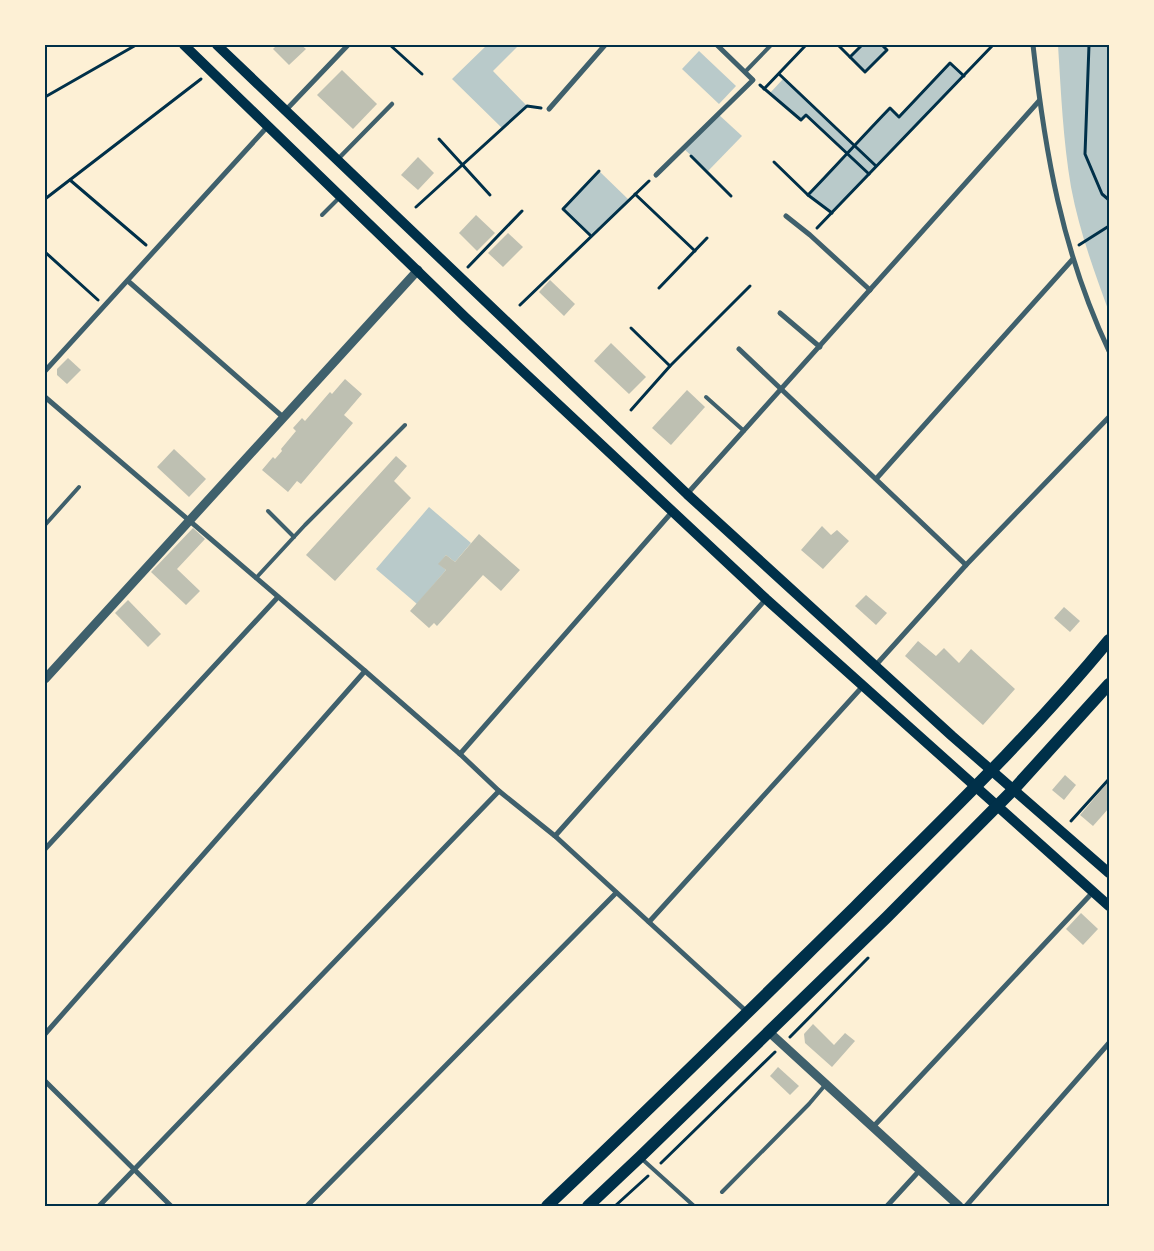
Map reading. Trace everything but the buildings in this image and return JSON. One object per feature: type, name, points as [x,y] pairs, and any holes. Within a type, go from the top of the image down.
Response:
[{"type":"main road","points":[[184,45],[418,270],[766,599],[1109,906]]},
{"type":"main road","points":[[217,45],[687,494],[875,666],[1109,873]]},
{"type":"main road","points":[[547,1206],[748,1013],[992,770],[1064,693],[1109,640]]},
{"type":"main road","points":[[588,1206],[769,1032],[998,806],[1109,684]]},
{"type":"street","points":[[285,111],[348,45]]},
{"type":"street","points":[[549,109],[605,45]]},
{"type":"street","points":[[656,174],[754,80],[717,45]]},
{"type":"street","points":[[1034,45],[1039,101],[1053,178],[1072,260],[1093,317],[1109,351]]},
{"type":"street","points":[[687,494],[1039,101]]},
{"type":"street","points":[[336,160],[392,104]]},
{"type":"street","points":[[45,371],[268,126]]},
{"type":"street","points":[[786,216],[810,235],[870,290]]},
{"type":"street","points":[[876,479],[1072,260]]},
{"type":"street","points":[[45,679],[418,270]]},
{"type":"street","points":[[128,281],[283,417]]},
{"type":"street","points":[[780,313],[820,347]]},
{"type":"street","points":[[739,349],[966,565]]},
{"type":"street","points":[[45,398],[365,671],[460,754],[499,791],[555,836],[748,1013]]},
{"type":"street","points":[[875,666],[966,565],[1109,417]]},
{"type":"street","points":[[460,754],[672,511]]},
{"type":"street","points":[[45,848],[278,597]]},
{"type":"street","points":[[555,836],[766,599]]},
{"type":"street","points":[[45,1034],[365,671]]},
{"type":"street","points":[[649,922],[863,686]]},
{"type":"street","points":[[99,1206],[499,791]]},
{"type":"street","points":[[873,1128],[1093,891]]},
{"type":"street","points":[[307,1206],[616,893]]},
{"type":"street","points":[[769,1032],[959,1206]]},
{"type":"street","points":[[966,1206],[1109,1043]]},
{"type":"street","points":[[45,1081],[171,1206]]},
{"type":"street","points":[[887,1206],[920,1170]]},
{"type":"lane","points":[[745,72],[771,45]]},
{"type":"lane","points":[[322,215],[342,196]]},
{"type":"lane","points":[[706,397],[744,431]]},
{"type":"lane","points":[[256,578],[405,425]]},
{"type":"lane","points":[[45,525],[79,487]]},
{"type":"lane","points":[[268,511],[294,537]]},
{"type":"lane","points":[[722,1192],[809,1104],[826,1084]]},
{"type":"lane","points":[[640,1157],[694,1206]]},
{"type":"path","points":[[45,97],[136,45]]},
{"type":"path","points":[[390,45],[422,74]]},
{"type":"path","points":[[764,89],[806,45]]},
{"type":"path","points":[[838,45],[865,72],[887,50],[882,45]]},
{"type":"path","points":[[850,57],[862,45]]},
{"type":"path","points":[[810,235],[993,45]]},
{"type":"path","points":[[1089,45],[1085,154],[1102,194],[1109,200]]},
{"type":"path","points":[[808,195],[890,108],[899,116],[950,63],[964,76]]},
{"type":"path","points":[[45,199],[212,72]]},
{"type":"path","points":[[779,74],[876,166]]},
{"type":"path","points":[[754,80],[801,120],[806,115],[869,174]]},
{"type":"path","points":[[416,207],[528,106],[549,109]]},
{"type":"path","points":[[439,139],[490,195]]},
{"type":"path","points":[[683,148],[731,196]]},
{"type":"path","points":[[774,162],[808,195],[832,212]]},
{"type":"path","points":[[590,235],[563,209],[599,171]]},
{"type":"path","points":[[520,305],[590,235],[656,174]]},
{"type":"path","points":[[70,180],[154,252]]},
{"type":"path","points":[[635,194],[695,250]]},
{"type":"path","points":[[458,276],[522,211]]},
{"type":"path","points":[[1070,250],[1109,226]]},
{"type":"path","points":[[658,288],[707,238]]},
{"type":"path","points":[[45,252],[105,306]]},
{"type":"path","points":[[631,410],[670,366],[750,286]]},
{"type":"path","points":[[631,328],[670,366]]},
{"type":"path","points":[[1071,821],[1109,779]]},
{"type":"path","points":[[615,1206],[783,1044],[871,955]]},
{"type":"shaded area","points":[[487,45],[519,45],[493,71],[527,106],[503,129],[452,79]]},
{"type":"shaded area","points":[[862,45],[882,45],[887,50],[865,72],[850,57]]},
{"type":"shaded area","points":[[1058,45],[1109,45],[1109,312],[1092,266],[1074,203],[1064,134]]},
{"type":"shaded area","points":[[699,51],[736,86],[719,104],[682,69]]},
{"type":"shaded area","points":[[950,63],[964,76],[832,213],[808,195],[848,155],[807,115],[801,120],[770,93],[784,78],[855,145],[890,108],[898,116]]},
{"type":"shaded area","points":[[718,114],[742,136],[708,171],[683,148]]},
{"type":"shaded area","points":[[599,171],[629,200],[590,235],[563,209]]},
{"type":"shaded area","points":[[429,507],[471,543],[455,562],[446,555],[439,564],[446,570],[417,604],[376,569]]}]
